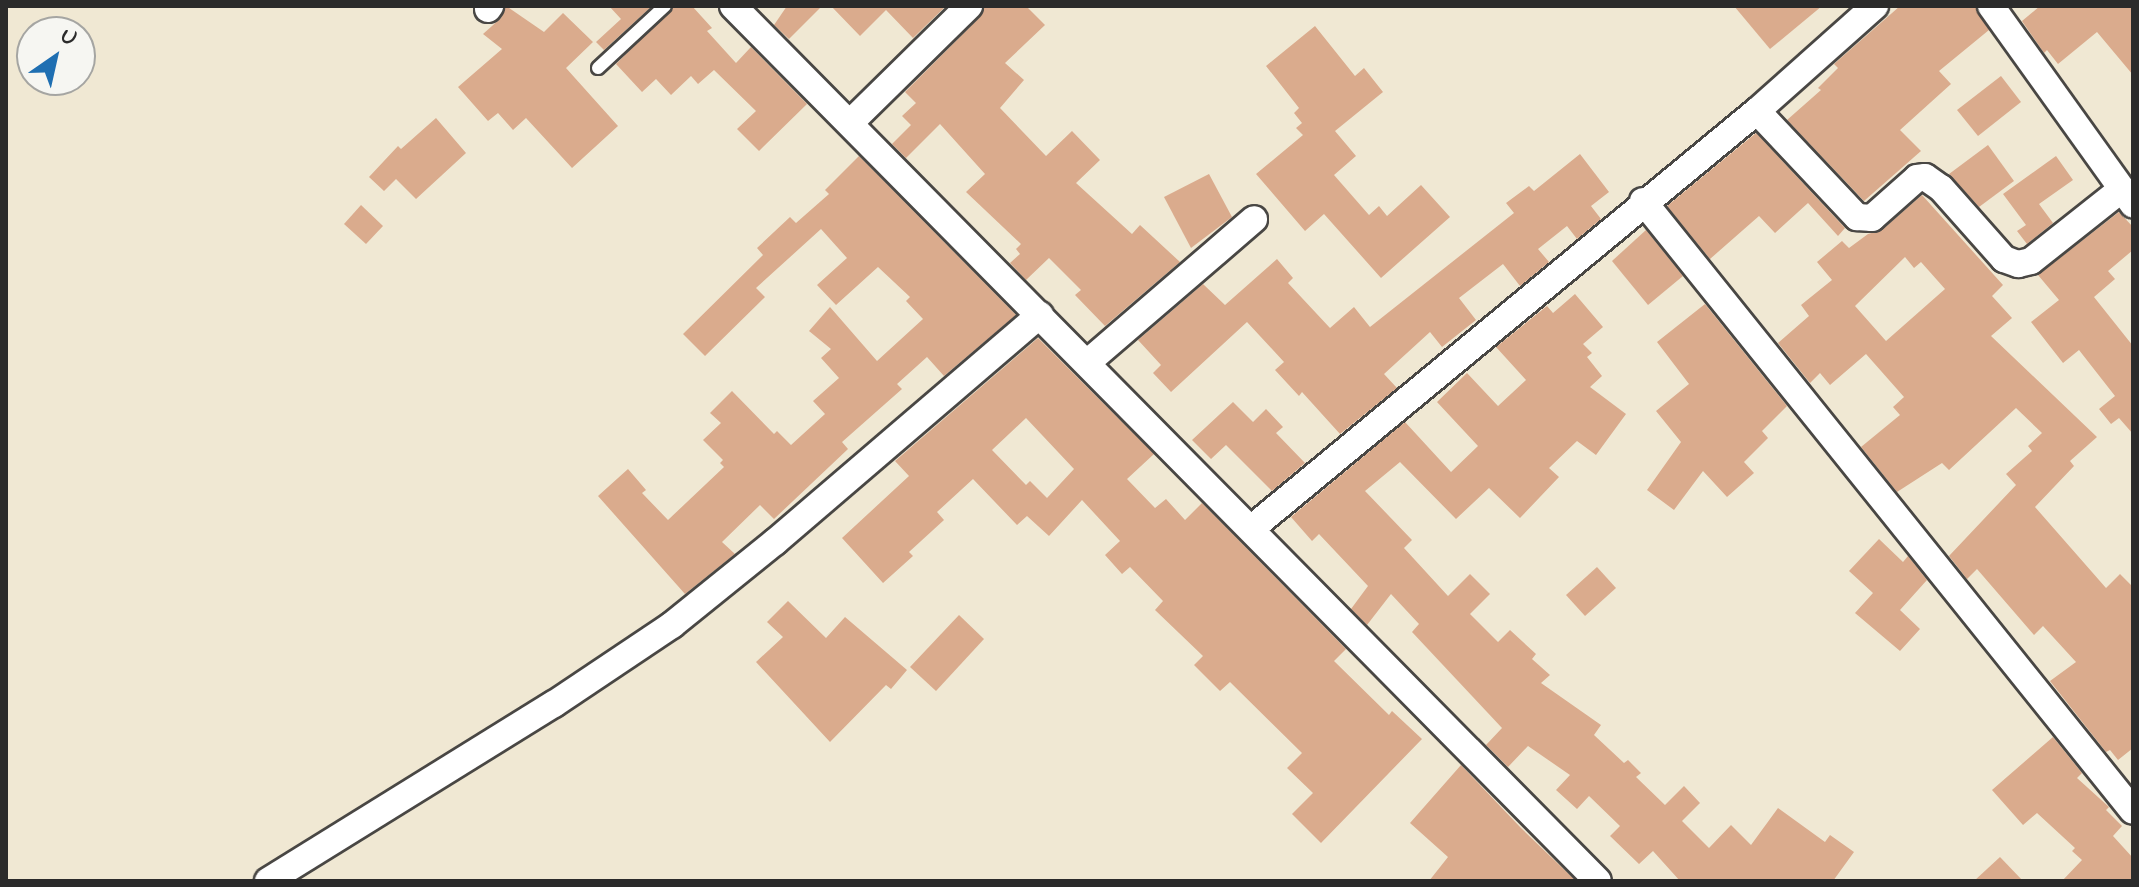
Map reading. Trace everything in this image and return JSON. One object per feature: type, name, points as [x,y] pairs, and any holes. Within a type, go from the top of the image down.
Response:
[{"type":"street","points":[[733,6],[1598,881]]},
{"type":"street","points":[[850,123],[969,6]]},
{"type":"street","points":[[1252,528],[1643,201],[1757,111],[1875,6]]},
{"type":"street","points":[[1757,111],[1857,217],[1872,218],[1917,178],[1925,177],[1941,188],[2004,259],[2018,264],[2031,261],[2128,197],[1991,6]]},
{"type":"street","points":[[1643,201],[2133,811]]},
{"type":"street","points":[[1088,362],[1254,219]]},
{"type":"street","points":[[268,881],[554,704],[672,625],[775,542],[1040,315]]},
{"type":"lane","points":[[598,68],[665,6]]},
{"type":"building","points":[[506,6],[544,32],[563,13],[593,42],[566,68],[618,126],[572,168],[526,118],[513,130],[498,113],[488,121],[458,87],[502,49],[483,34],[501,18]]},
{"type":"building","points":[[609,6],[652,6],[604,50],[596,42],[621,19]]},
{"type":"building","points":[[674,6],[692,6],[712,28],[707,31],[736,63],[751,47],[807,104],[759,151],[737,129],[756,111],[714,70],[698,84],[691,76],[671,95],[656,79],[642,92],[616,64]]},
{"type":"building","points":[[787,6],[822,6],[789,39],[774,25]]},
{"type":"building","points":[[831,6],[946,6],[913,38],[886,10],[860,36]]},
{"type":"building","points":[[985,6],[1026,6],[1045,25],[1005,63],[1024,80],[1000,108],[1046,156],[1072,131],[1100,160],[1076,183],[1132,234],[1140,225],[1180,262],[1105,326],[1075,295],[1081,290],[1049,258],[1026,280],[1010,263],[1020,254],[1016,249],[1021,244],[966,192],[985,174],[940,124],[906,158],[892,144],[911,125],[902,116],[916,103],[905,92],[980,17]]},
{"type":"building","points":[[1734,6],[1822,6],[1770,49]]},
{"type":"building","points":[[1900,6],[1975,6],[1989,30],[1939,71],[1951,84],[1900,130],[1921,151],[1864,201],[1787,120],[1821,90],[1818,88],[1838,68],[1834,64]]},
{"type":"building","points":[[2040,6],[2133,6],[2133,75],[2097,32],[2058,64],[2047,50],[2044,53],[2022,21]]},
{"type":"building","points":[[1315,26],[1355,76],[1364,68],[1383,92],[1335,131],[1356,156],[1334,175],[1369,215],[1379,206],[1387,216],[1421,185],[1450,217],[1381,278],[1324,214],[1305,231],[1256,174],[1303,135],[1296,128],[1302,123],[1294,113],[1299,108],[1266,66]]},
{"type":"building","points":[[2001,76],[2021,102],[1978,136],[1957,110]]},
{"type":"building","points":[[436,118],[466,153],[416,199],[396,179],[384,191],[369,177],[398,146],[401,149]]},
{"type":"building","points":[[1756,133],[1845,228],[1838,236],[1808,203],[1775,233],[1759,216],[1710,259],[1667,206]]},
{"type":"building","points":[[1988,145],[2014,181],[1979,207],[1949,174]]},
{"type":"building","points":[[1580,154],[1609,192],[1591,206],[1601,219],[1577,239],[1567,226],[1538,249],[1549,262],[1520,286],[1503,264],[1459,298],[1476,320],[1442,347],[1430,332],[1384,374],[1397,388],[1340,434],[1302,392],[1299,396],[1275,370],[1284,362],[1247,322],[1171,392],[1153,373],[1161,365],[1138,340],[1203,284],[1225,305],[1277,259],[1293,278],[1288,283],[1330,328],[1354,307],[1370,327],[1514,213],[1506,203],[1529,186],[1534,191]]},
{"type":"building","points":[[859,156],[1016,315],[944,376],[927,357],[897,384],[902,389],[842,442],[848,449],[774,519],[760,505],[722,542],[735,554],[685,594],[598,496],[628,469],[646,490],[642,493],[668,520],[724,467],[720,463],[723,460],[703,440],[721,423],[710,413],[732,391],[774,434],[777,431],[791,445],[825,414],[813,401],[839,378],[821,358],[831,349],[809,331],[830,307],[877,361],[923,319],[906,301],[910,297],[878,267],[836,305],[817,285],[847,258],[821,229],[756,288],[765,297],[705,356],[683,334],[763,255],[757,248],[790,217],[796,223],[829,194],[825,190]]},
{"type":"building","points":[[2056,156],[2073,180],[2039,204],[2053,223],[2027,244],[2017,231],[2026,225],[2003,194]]},
{"type":"building","points":[[1209,174],[1232,217],[1191,248],[1164,197]]},
{"type":"building","points":[[1922,195],[2003,285],[1992,296],[2012,318],[1991,336],[2097,437],[2070,461],[2074,466],[2035,507],[2106,588],[2120,574],[2133,587],[2133,748],[2118,760],[2110,750],[2106,752],[2050,681],[2076,662],[2043,626],[2034,635],[1977,569],[1967,579],[1949,556],[2016,485],[2006,474],[2032,451],[2028,446],[2042,433],[2016,408],[1949,470],[1942,463],[1897,492],[1861,447],[1900,415],[1893,407],[1904,397],[1866,354],[1830,385],[1820,373],[1810,383],[1778,343],[1809,316],[1801,305],[1832,280],[1817,262],[1842,241],[1849,248],[1868,234],[1882,230]],"holes":[[[1905,257],[1914,268],[1921,262],[1945,289],[1886,341],[1855,306]]]},
{"type":"building","points":[[361,205],[383,226],[366,244],[344,224]]},
{"type":"building","points":[[2119,212],[2133,227],[2133,250],[2108,271],[2115,279],[2094,297],[2133,346],[2133,434],[2119,418],[2111,424],[2099,409],[2115,396],[2079,350],[2063,363],[2031,322],[2059,300],[2038,275]]},
{"type":"building","points":[[1646,230],[1683,276],[1648,305],[1612,261]]},
{"type":"building","points":[[1575,294],[1603,327],[1583,344],[1592,353],[1587,357],[1602,376],[1590,387],[1626,414],[1596,455],[1577,441],[1549,468],[1559,477],[1520,518],[1489,488],[1456,519],[1400,462],[1365,491],[1412,540],[1404,548],[1448,596],[1470,574],[1490,594],[1470,614],[1498,642],[1510,630],[1536,654],[1532,659],[1550,675],[1541,683],[1601,725],[1594,735],[1624,763],[1628,760],[1641,773],[1636,777],[1665,805],[1684,786],[1700,803],[1682,821],[1709,848],[1731,825],[1751,845],[1778,808],[1825,842],[1830,835],[1854,852],[1833,881],[1680,881],[1653,851],[1639,864],[1610,836],[1620,826],[1589,796],[1577,809],[1556,790],[1570,775],[1528,746],[1508,767],[1486,745],[1502,728],[1412,632],[1419,624],[1391,594],[1367,625],[1351,609],[1368,586],[1319,534],[1312,541],[1291,517],[1405,422],[1451,472],[1478,446],[1437,402],[1467,373],[1498,406],[1526,380],[1496,347],[1547,306],[1553,313]]},
{"type":"building","points":[[1705,304],[1787,406],[1762,431],[1768,438],[1744,462],[1754,473],[1727,497],[1703,471],[1674,510],[1647,490],[1681,442],[1656,411],[1689,384],[1657,342]]},
{"type":"building","points":[[1038,338],[1154,454],[1127,479],[1155,508],[1166,499],[1185,520],[1202,503],[1346,649],[1334,661],[1389,715],[1392,711],[1422,739],[1321,843],[1292,814],[1313,793],[1287,768],[1302,753],[1230,682],[1220,691],[1194,665],[1203,656],[1155,610],[1163,601],[1130,567],[1122,574],[1105,555],[1120,541],[1082,500],[1049,536],[1027,516],[1017,525],[973,479],[937,512],[944,520],[909,552],[913,556],[883,583],[842,538],[909,476],[895,461]],"holes":[[[1026,418],[1074,469],[1047,498],[1030,481],[1026,485],[992,450]]]},
{"type":"building","points":[[1233,402],[1253,422],[1266,409],[1283,427],[1276,433],[1305,463],[1272,491],[1226,445],[1211,459],[1192,440]]},
{"type":"building","points":[[1879,539],[1903,562],[1908,556],[1927,580],[1900,610],[1920,629],[1900,651],[1855,613],[1873,593],[1849,571]]},
{"type":"building","points":[[1597,567],[1616,588],[1585,616],[1566,595]]},
{"type":"building","points":[[788,601],[826,638],[845,617],[907,670],[891,689],[886,685],[830,742],[756,662],[783,637],[767,622]]},
{"type":"building","points":[[959,615],[984,639],[936,691],[910,667]]},
{"type":"building","points":[[2053,737],[2082,773],[2077,778],[2109,807],[2106,810],[2122,826],[2113,836],[2133,858],[2133,881],[2062,881],[2082,860],[2072,851],[2075,848],[2037,813],[2023,825],[1992,790]]},
{"type":"building","points":[[1461,765],[1576,881],[1429,881],[1448,857],[1410,823]]},
{"type":"building","points":[[2000,857],[2023,881],[1974,881]]}]
